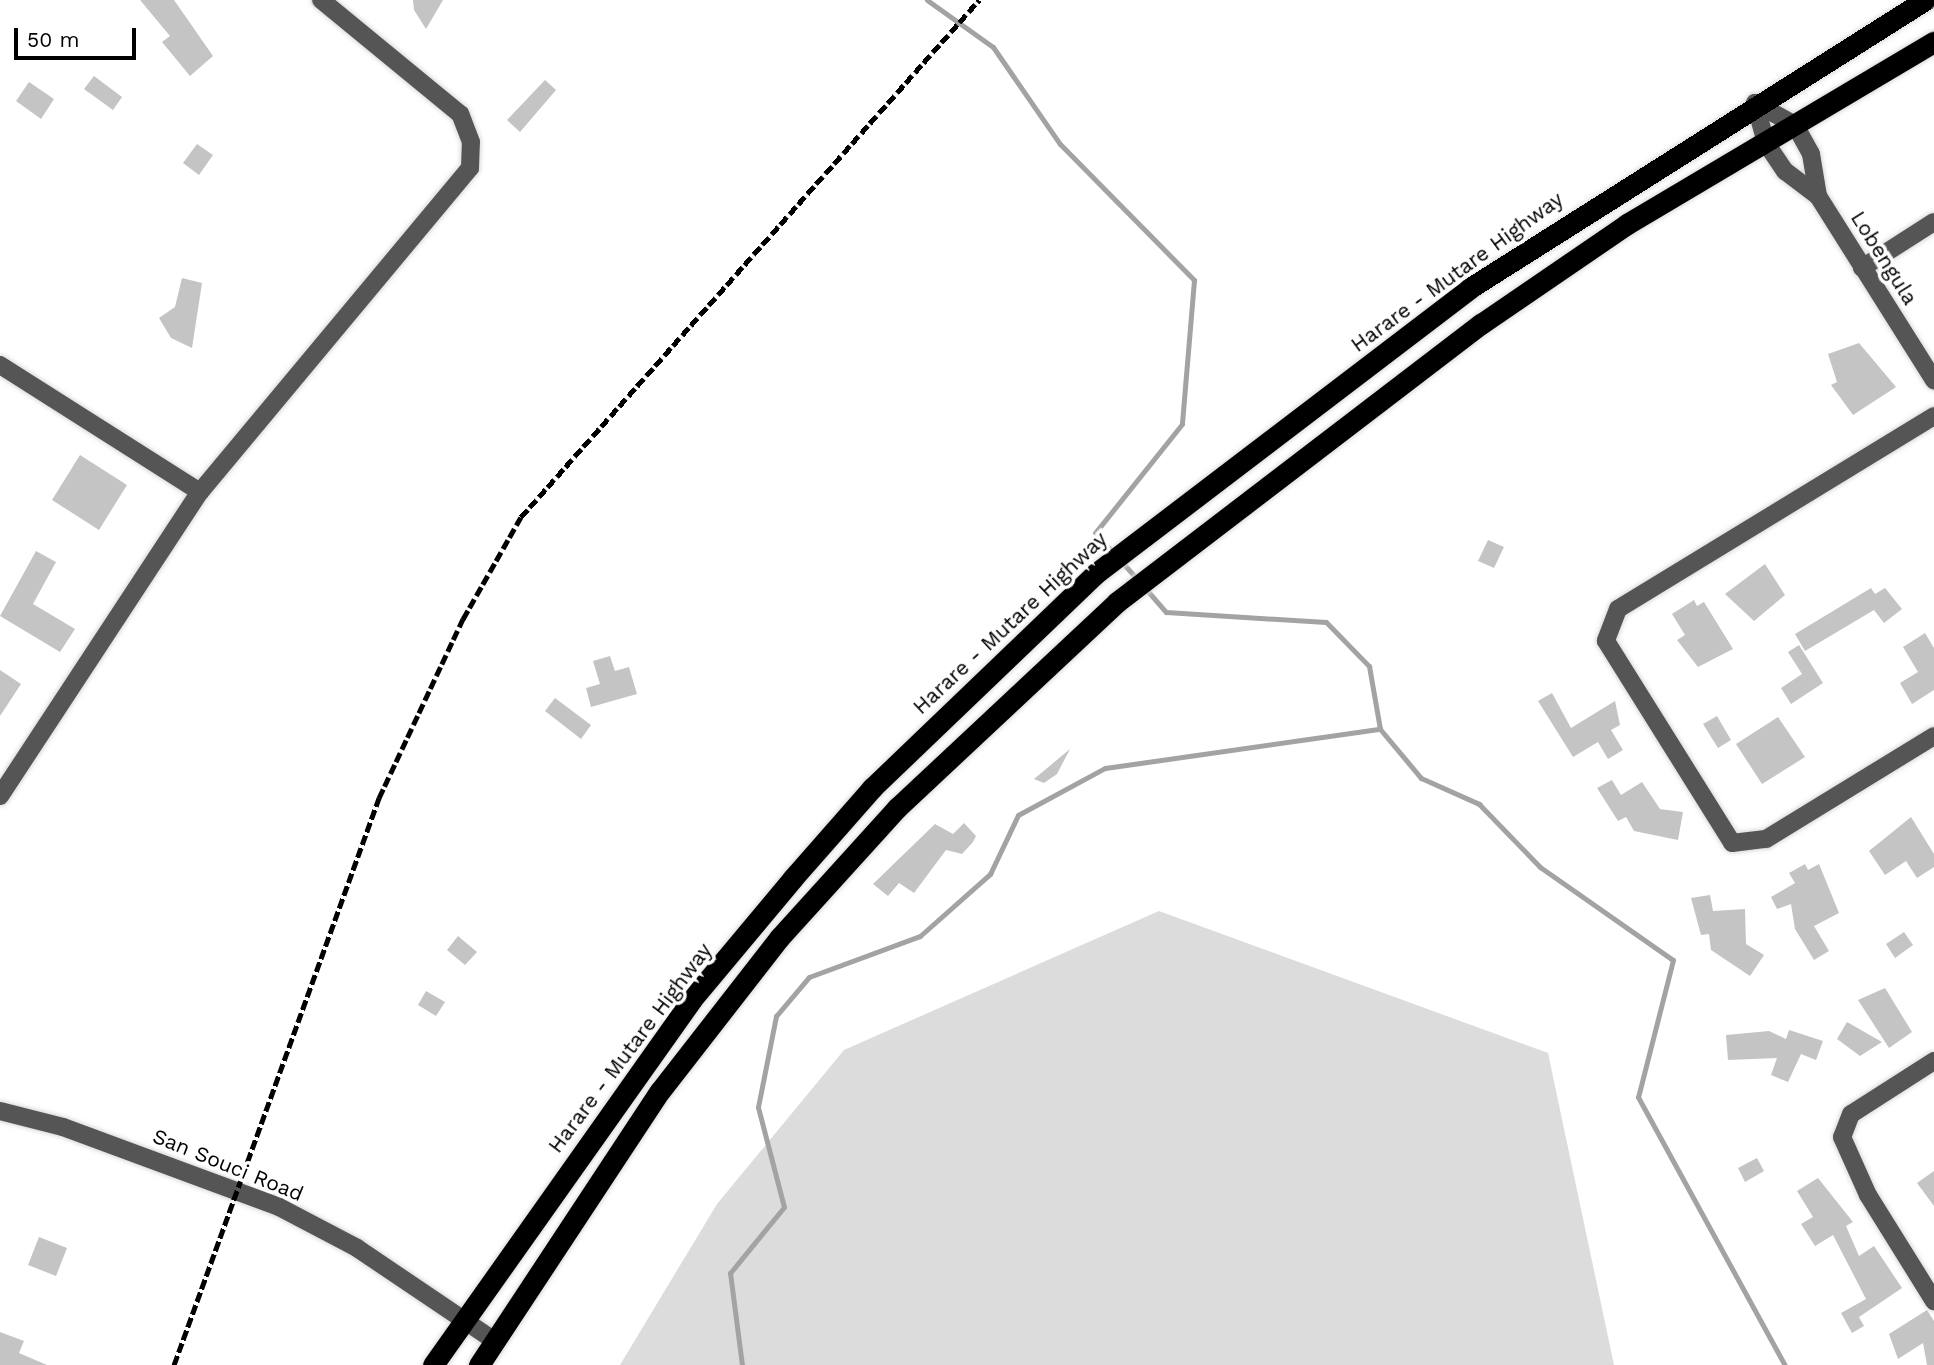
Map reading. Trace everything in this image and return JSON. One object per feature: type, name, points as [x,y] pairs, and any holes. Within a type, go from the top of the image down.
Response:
[{"type":"highway","name":"Harare - Mutare Highway","points":[[433,1365],[692,999],[793,878],[891,768],[1095,574],[1470,288],[1755,103],[1925,0]]},
{"type":"highway","points":[[479,1365],[660,1091],[771,947],[898,808],[1117,602],[1150,574],[1481,324],[1627,224],[1934,43]]},
{"type":"street","points":[[0,795],[200,492],[470,168],[471,142],[460,114],[321,0]]},
{"type":"street","points":[[1755,103],[1795,125]]},
{"type":"street","name":"Lobengula","points":[[1755,103],[1766,143],[1785,171],[1818,196],[1934,380]]},
{"type":"street","name":"Lobengula","points":[[1795,125],[1811,154],[1818,196]]},
{"type":"street","points":[[1862,268],[1934,222]]},
{"type":"street","points":[[0,365],[200,492]]},
{"type":"street","points":[[1934,416],[1618,609],[1606,641],[1732,843],[1766,839],[1934,736]]},
{"type":"street","points":[[1934,1061],[1851,1114],[1842,1136],[1867,1195],[1934,1301]]},
{"type":"street","name":"San Souci Road","points":[[0,1111],[62,1127],[279,1206],[366,1254],[495,1341]]},
{"type":"shaded area","points":[[1159,911],[1548,1053],[1614,1365],[620,1365],[717,1204],[844,1050]]},
{"type":"building","points":[[140,0],[174,0],[213,56],[190,76],[162,42],[170,36]]},
{"type":"building","points":[[413,0],[443,0],[426,29],[414,10]]},
{"type":"building","points":[[94,76],[122,97],[113,110],[84,89]]},
{"type":"building","points":[[545,80],[556,90],[520,132],[507,120]]},
{"type":"building","points":[[29,82],[54,99],[41,119],[16,101]]},
{"type":"building","points":[[197,144],[213,155],[199,175],[183,163]]},
{"type":"building","points":[[182,278],[202,283],[192,348],[171,338],[159,318],[175,307]]},
{"type":"building","points":[[1859,343],[1896,387],[1853,415],[1831,385],[1837,382],[1828,354]]},
{"type":"building","points":[[80,455],[127,485],[99,530],[52,500]]},
{"type":"building","points":[[1488,540],[1504,547],[1494,568],[1478,561]]},
{"type":"building","points":[[36,551],[56,562],[33,604],[75,629],[60,652],[0,616]]},
{"type":"building","points":[[1765,564],[1785,595],[1754,621],[1725,594]]},
{"type":"building","points":[[1871,588],[1875,594],[1885,588],[1902,609],[1884,623],[1874,610],[1805,651],[1795,634]]},
{"type":"building","points":[[1694,600],[1697,606],[1704,602],[1733,649],[1698,667],[1677,640],[1685,635],[1672,614]]},
{"type":"building","points":[[1925,633],[1934,648],[1934,690],[1912,704],[1900,683],[1918,672],[1903,647]]},
{"type":"building","points":[[1799,645],[1823,683],[1791,704],[1781,688],[1802,674],[1788,652]]},
{"type":"building","points":[[610,656],[615,671],[629,667],[637,694],[591,707],[586,688],[600,684],[593,661]]},
{"type":"building","points":[[0,670],[21,684],[0,716]]},
{"type":"building","points":[[1552,693],[1571,728],[1615,701],[1620,725],[1611,730],[1623,750],[1608,759],[1598,742],[1573,757],[1538,701]]},
{"type":"building","points":[[555,698],[591,725],[581,739],[545,711]]},
{"type":"building","points":[[1717,716],[1731,740],[1718,748],[1703,724]]},
{"type":"building","points":[[1778,717],[1805,757],[1762,784],[1736,744]]},
{"type":"building","points":[[1070,749],[1057,774],[1044,783],[1034,779]]},
{"type":"building","points":[[1612,780],[1621,795],[1642,782],[1660,809],[1683,812],[1678,840],[1634,831],[1626,817],[1618,821],[1597,788]]},
{"type":"building","points":[[1911,817],[1934,854],[1934,867],[1917,878],[1906,861],[1885,875],[1869,851]]},
{"type":"building","points":[[964,823],[976,836],[973,842],[962,854],[946,850],[914,893],[899,883],[888,896],[873,884],[935,824],[953,834]]},
{"type":"building","points":[[1805,864],[1808,870],[1819,864],[1839,913],[1814,926],[1829,951],[1814,960],[1795,929],[1791,904],[1777,909],[1771,897],[1795,883],[1789,873]]},
{"type":"building","points":[[1710,895],[1713,911],[1745,909],[1746,944],[1764,955],[1750,976],[1711,950],[1709,934],[1701,935],[1691,898]]},
{"type":"building","points":[[1904,932],[1913,945],[1895,958],[1886,944]]},
{"type":"building","points":[[458,936],[477,952],[465,965],[447,950]]},
{"type":"building","points":[[1885,988],[1912,1032],[1889,1048],[1858,1000]]},
{"type":"building","points":[[426,991],[445,1002],[436,1016],[418,1005]]},
{"type":"building","points":[[1847,1022],[1882,1042],[1860,1056],[1837,1039]]},
{"type":"building","points":[[1789,1030],[1823,1041],[1816,1060],[1801,1054],[1788,1082],[1771,1075],[1777,1058],[1728,1060],[1726,1035],[1769,1031],[1786,1039]]},
{"type":"building","points":[[1757,1158],[1764,1171],[1745,1182],[1738,1168]]},
{"type":"building","points":[[1934,1171],[1934,1206],[1917,1183]]},
{"type":"building","points":[[1818,1178],[1853,1222],[1846,1226],[1859,1256],[1874,1246],[1902,1288],[1859,1317],[1864,1326],[1852,1333],[1841,1313],[1866,1299],[1833,1235],[1815,1246],[1801,1224],[1813,1217],[1797,1191]]},
{"type":"building","points":[[39,1237],[67,1248],[56,1276],[28,1265]]},
{"type":"building","points":[[1927,1310],[1934,1321],[1934,1365],[1927,1365],[1923,1343],[1898,1359],[1889,1334]]},
{"type":"building","points":[[0,1332],[24,1341],[19,1353],[47,1365],[0,1365]]},
{"type":"waterway","points":[[927,0],[993,47],[1060,144],[1194,280],[1182,424],[1095,533],[1113,552]]},
{"type":"waterway","points":[[1120,560],[1139,581]]},
{"type":"waterway","points":[[1145,588],[1166,612],[1326,622],[1369,666],[1380,729],[1421,778],[1479,804],[1540,867],[1673,960],[1638,1097],[1785,1365]]},
{"type":"waterway","points":[[742,1365],[730,1273],[784,1207],[758,1107],[776,1016],[809,977],[920,936],[990,874],[1018,815],[1105,768],[1380,729]]},
{"type":"railway","points":[[174,1365],[379,798],[463,619],[521,517],[979,0]]}]
